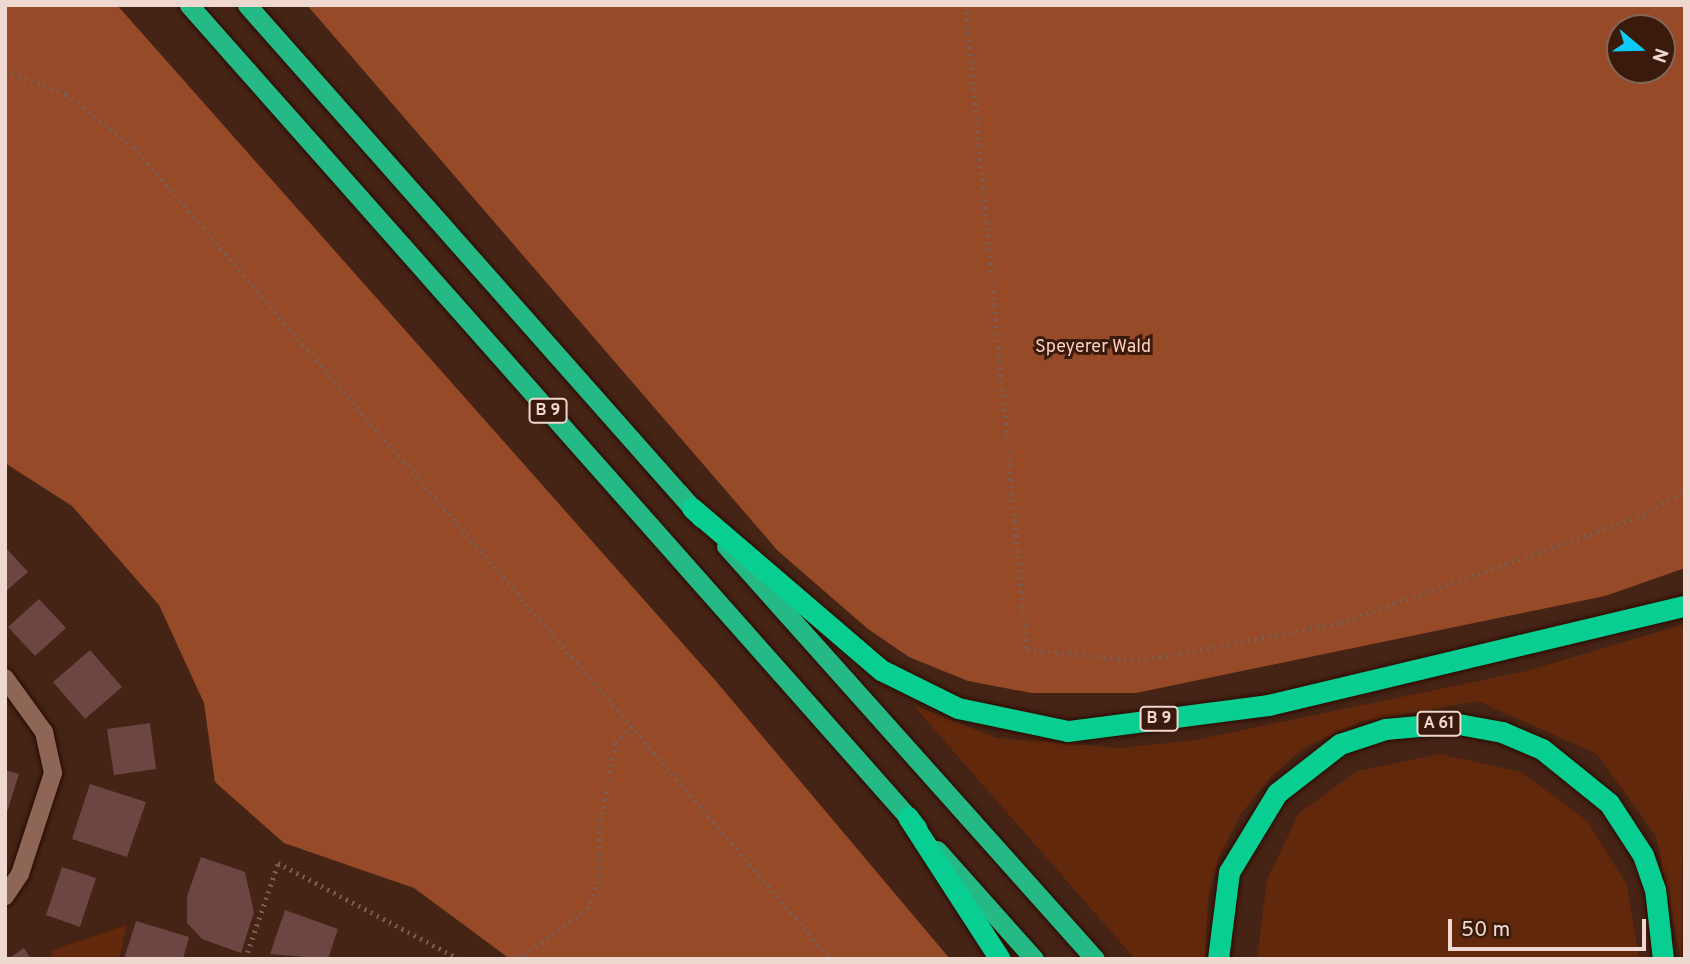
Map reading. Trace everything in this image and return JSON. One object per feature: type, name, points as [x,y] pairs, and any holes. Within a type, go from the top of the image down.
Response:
[{"type":"highway","name":"B 9","points":[[189,5],[1034,959]]},
{"type":"highway","name":"B 9","points":[[247,5],[1095,959]]},
{"type":"highway","name":"B 9","points":[[692,508],[881,670],[958,708],[1068,731],[1268,705],[1685,606]]},
{"type":"highway","name":"A 61","points":[[1218,959],[1230,872],[1277,793],[1340,744],[1385,730],[1454,723],[1502,732],[1542,749],[1609,803],[1643,855],[1655,889],[1664,959]]},
{"type":"highway","points":[[908,817],[1000,959]]},
{"type":"street","points":[[5,678],[44,732],[53,773],[20,874],[5,896]]},
{"type":"path","points":[[966,5],[1027,649],[1138,661],[1340,622],[1644,515],[1685,490]]},
{"type":"path","points":[[5,70],[66,94],[134,147],[831,959]]},
{"type":"path","points":[[506,959],[524,955],[587,909],[600,876],[599,828],[615,742],[633,727]]},
{"type":"path","points":[[245,959],[278,863],[459,959]]},
{"type":"shaded area","points":[[1685,624],[1681,959],[1656,836],[1597,754],[1478,701],[1360,722],[1304,748],[1272,776],[1240,815],[1219,857],[1208,898],[1205,959],[1135,959],[913,705],[997,738],[1121,748],[1195,740],[1526,671]]},
{"type":"shaded area","points":[[1440,754],[1521,772],[1587,821],[1627,885],[1639,959],[1257,959],[1267,880],[1299,813],[1357,771]]},
{"type":"shaded area","points":[[127,925],[119,959],[54,959],[50,951]]},
{"type":"green space","points":[[117,5],[715,680],[950,959],[510,959],[414,888],[284,843],[215,782],[204,703],[159,605],[72,506],[5,463],[5,6]]},
{"type":"green space","name":"Speyerer Wald","points":[[307,5],[1685,5],[1685,568],[1605,596],[1136,693],[1032,693],[968,681],[909,657],[868,629],[778,551]]},
{"type":"building","points":[[5,547],[28,572],[5,592]]},
{"type":"building","points":[[39,599],[66,628],[35,656],[8,627]]},
{"type":"building","points":[[90,650],[122,687],[85,719],[53,682]]},
{"type":"building","points":[[150,723],[156,769],[114,775],[107,729]]},
{"type":"building","points":[[5,770],[19,774],[6,815],[5,815]]},
{"type":"building","points":[[90,784],[146,802],[127,857],[72,839]]},
{"type":"building","points":[[201,857],[245,872],[254,912],[241,953],[202,939],[187,923],[187,896]]},
{"type":"building","points":[[62,867],[96,878],[80,927],[46,915]]},
{"type":"building","points":[[285,910],[338,929],[328,959],[270,954]]},
{"type":"building","points":[[136,921],[189,937],[183,959],[124,959]]},
{"type":"building","points":[[24,948],[31,959],[8,959]]}]
